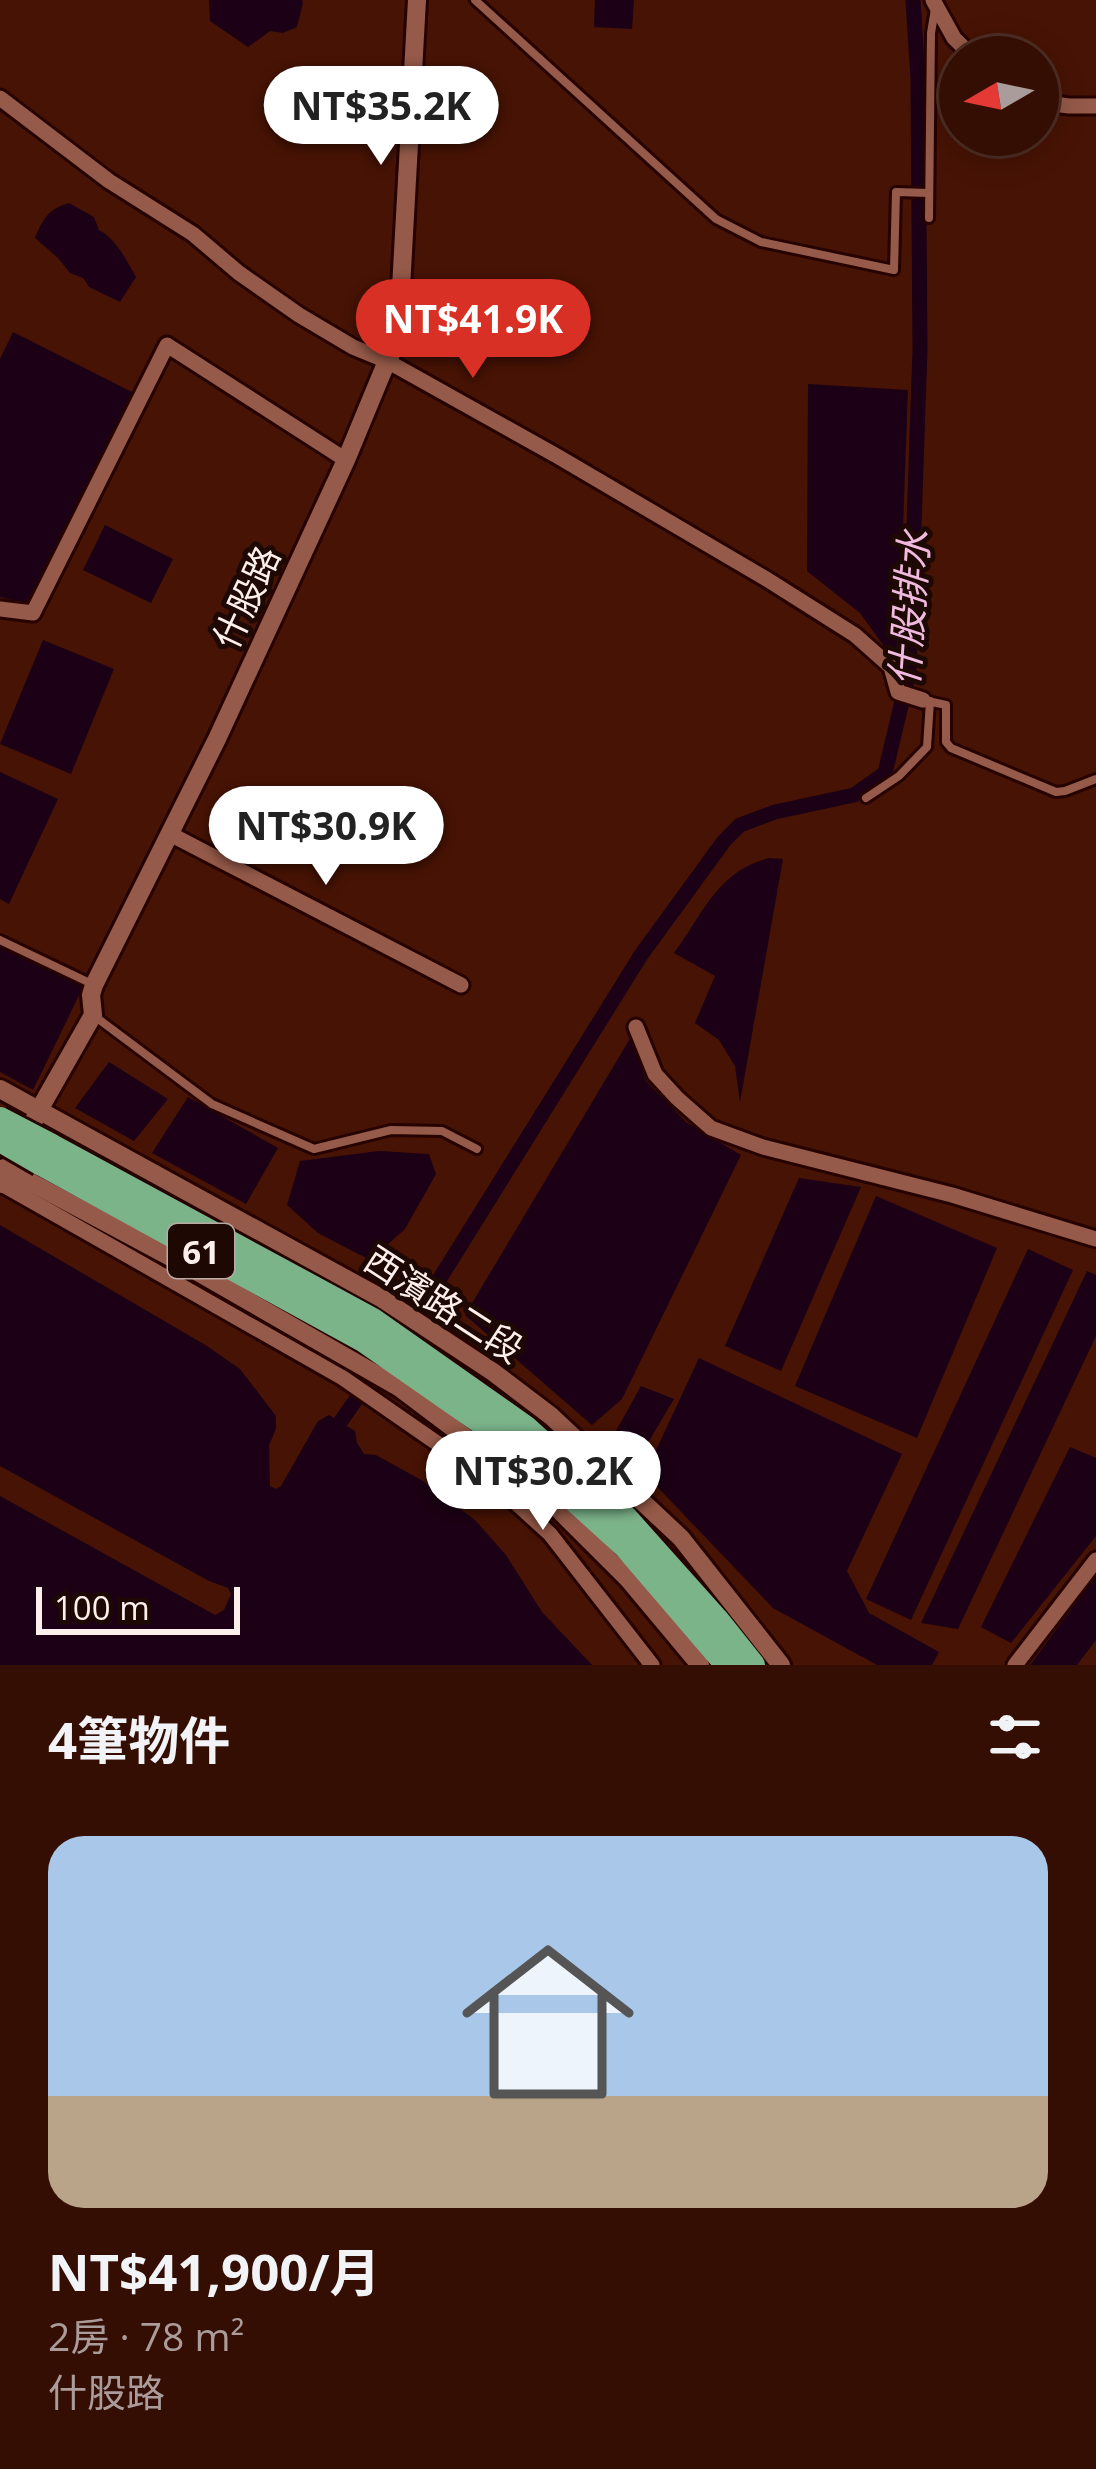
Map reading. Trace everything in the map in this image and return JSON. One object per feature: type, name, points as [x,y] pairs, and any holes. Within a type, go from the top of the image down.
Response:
[{"type":"highway","name":"61","points":[[0,1119],[45,1154],[368,1329],[526,1427],[626,1518],[753,1665]]},
{"type":"highway","name":"61","points":[[0,1140],[45,1154]]},
{"type":"highway","name":"61","points":[[415,1361],[585,1507],[625,1546],[727,1665]]},
{"type":"street","name":"什股路","points":[[3,1176],[93,1015],[94,985],[217,739],[398,342],[418,0]]},
{"type":"street","points":[[934,4],[953,36]]},
{"type":"street","points":[[0,98],[109,181],[194,234],[299,315],[748,568],[855,635],[891,668],[898,692],[926,700]]},
{"type":"street","points":[[1059,105],[1096,106]]},
{"type":"street","points":[[0,609],[33,613],[166,345],[346,460]]},
{"type":"street","points":[[170,834],[461,985]]},
{"type":"street","points":[[636,1027],[655,1074],[711,1128],[763,1147],[952,1195],[1096,1239]]},
{"type":"street","name":"西濱路二段","points":[[0,1089],[39,1110],[415,1361],[629,1580],[700,1665]]},
{"type":"street","points":[[3,1176],[343,1378],[493,1482],[550,1534],[652,1665]]},
{"type":"street","name":"西濱路二段","points":[[3,1176],[189,1267],[368,1329]]},
{"type":"street","name":"西濱路二段","points":[[415,1361],[551,1416],[681,1538],[781,1665]]},
{"type":"street","points":[[1015,1665],[1096,1560]]},
{"type":"lane","points":[[475,0],[716,219],[761,242],[894,270],[896,192],[929,193]]},
{"type":"lane","points":[[929,218],[934,4]]},
{"type":"lane","points":[[866,799],[899,776],[927,747],[926,700],[946,705],[950,748],[1056,792],[1096,779]]},
{"type":"lane","points":[[0,940],[94,985]]},
{"type":"lane","points":[[93,1015],[212,1104],[314,1149],[391,1130],[442,1131],[477,1148]]},
{"type":"shaded area","points":[[209,0],[303,3],[297,27],[283,33],[270,31],[248,47],[210,21]]},
{"type":"shaded area","points":[[595,0],[634,0],[632,29],[594,27]]},
{"type":"shaded area","points":[[69,203],[94,217],[136,277],[120,302],[70,273],[35,238],[47,216]]},
{"type":"shaded area","points":[[13,332],[134,393],[29,604],[0,597],[0,359]]},
{"type":"shaded area","points":[[808,384],[908,390],[898,666],[860,613],[807,571]]},
{"type":"shaded area","points":[[105,525],[173,559],[151,603],[83,570]]},
{"type":"shaded area","points":[[43,640],[114,669],[71,774],[0,744]]},
{"type":"shaded area","points":[[0,772],[58,799],[9,904],[0,899]]},
{"type":"shaded area","points":[[769,858],[783,859],[740,1102],[735,1066],[719,1040],[695,1023],[715,976],[674,953],[724,883]]},
{"type":"shaded area","points":[[0,937],[86,981],[33,1090],[0,1072]]},
{"type":"shaded area","points":[[631,1037],[646,1081],[686,1122],[741,1155],[622,1399],[592,1425],[465,1315]]},
{"type":"shaded area","points":[[109,1062],[168,1099],[134,1141],[75,1108]]},
{"type":"shaded area","points":[[188,1097],[278,1148],[246,1204],[152,1153]]},
{"type":"shaded area","points":[[379,1151],[429,1154],[436,1174],[405,1229],[370,1260],[318,1233],[287,1205],[300,1161]]},
{"type":"shaded area","points":[[799,1178],[861,1187],[781,1371],[725,1346]]},
{"type":"shaded area","points":[[876,1196],[997,1248],[917,1438],[795,1386]]},
{"type":"shaded area","points":[[0,1225],[240,1369],[276,1416],[269,1445],[270,1486],[281,1486],[318,1421],[329,1415],[355,1431],[364,1454],[376,1455],[423,1481],[475,1520],[506,1555],[542,1612],[592,1665],[0,1665],[0,1496],[215,1615],[224,1610],[231,1594],[228,1588],[0,1466]]},
{"type":"shaded area","points":[[1028,1249],[1073,1270],[911,1620],[866,1599]]},
{"type":"shaded area","points":[[1087,1271],[1096,1275],[1096,1336],[958,1629],[921,1623]]},
{"type":"shaded area","points":[[699,1358],[902,1454],[847,1571],[869,1613],[939,1652],[932,1665],[877,1665],[773,1608],[645,1474]]},
{"type":"shaded area","points":[[641,1386],[674,1399],[649,1441],[630,1452],[616,1431]]},
{"type":"shaded area","points":[[1070,1447],[1096,1458],[1096,1536],[1011,1643],[981,1627]]},
{"type":"shaded area","points":[[1096,1576],[1096,1640],[1077,1665],[1030,1665]]},
{"type":"waterway","name":"什股排水","points":[[395,1345],[641,955],[724,841],[740,825],[775,812],[854,795],[885,773],[909,672],[920,349],[913,0]]},
{"type":"waterway","name":"什股排水","points":[[341,1421],[381,1364]]}]
